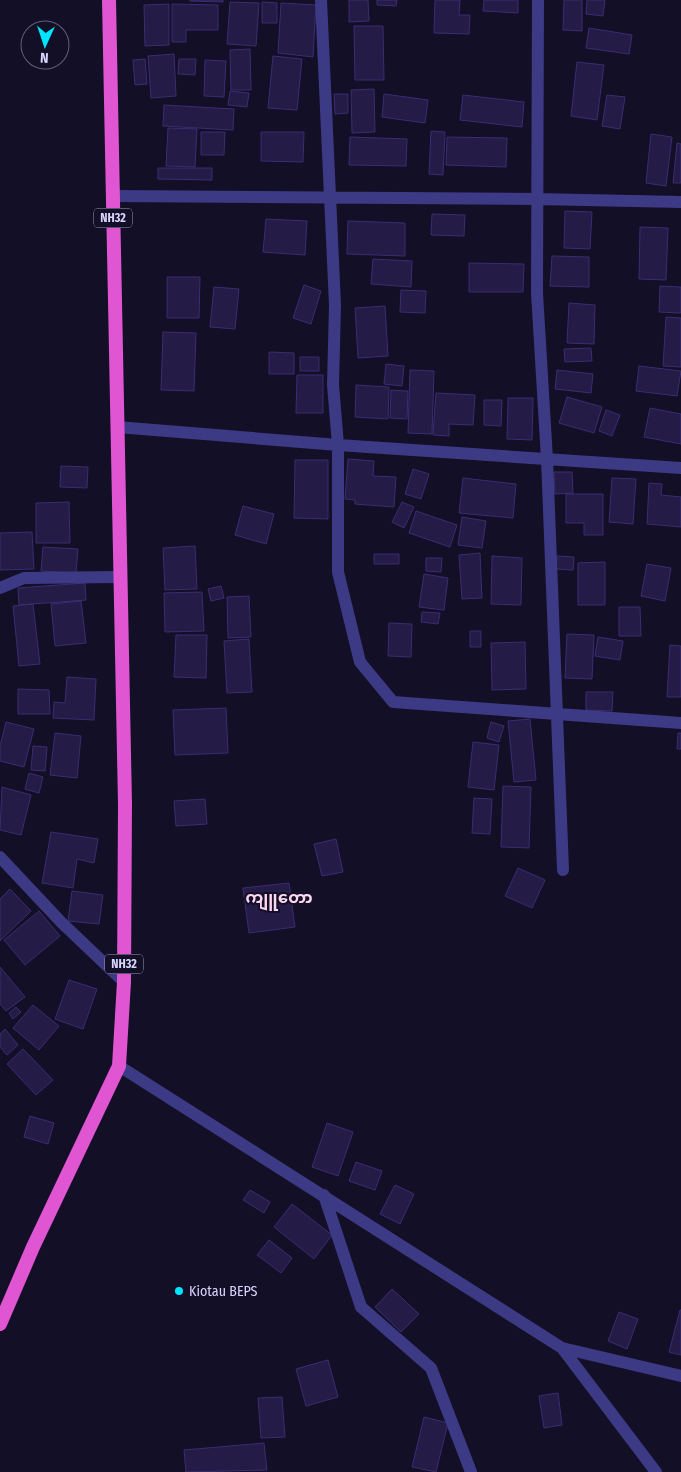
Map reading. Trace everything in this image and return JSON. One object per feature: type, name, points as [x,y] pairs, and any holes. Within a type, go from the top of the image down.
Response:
[{"type":"highway","name":"NH32","points":[[0,1324],[33,1247],[119,1066],[124,982],[125,804],[109,0]]},
{"type":"street","points":[[321,0],[335,306],[333,385],[338,446],[338,572],[360,662],[393,702],[681,723]]},
{"type":"street","points":[[538,0],[537,293],[547,459],[563,870]]},
{"type":"street","points":[[113,196],[681,202]]},
{"type":"street","points":[[117,431],[681,468]]},
{"type":"street","points":[[0,588],[24,578],[119,577]]},
{"type":"street","points":[[0,857],[61,922],[124,982]]},
{"type":"street","points":[[119,1066],[562,1348],[681,1376]]},
{"type":"street","points":[[324,1195],[361,1307],[431,1368],[471,1472]]},
{"type":"street","points":[[562,1348],[656,1472]]},
{"type":"building","points":[[223,0],[223,2],[190,1]]},
{"type":"building","points":[[349,0],[368,0],[369,21],[349,22]]},
{"type":"building","points":[[377,0],[397,0],[396,6],[377,5]]},
{"type":"building","points":[[435,0],[460,0],[459,15],[470,15],[469,34],[434,33]]},
{"type":"building","points":[[484,0],[518,0],[518,13],[483,11]]},
{"type":"building","points":[[564,0],[582,0],[582,31],[563,30]]},
{"type":"building","points":[[587,0],[605,0],[603,16],[586,14]]},
{"type":"building","points":[[230,2],[259,3],[256,46],[227,44]]},
{"type":"building","points":[[262,2],[277,3],[277,23],[262,23]]},
{"type":"building","points":[[281,3],[316,5],[313,57],[278,53]]},
{"type":"building","points":[[169,4],[169,45],[145,46],[144,5]]},
{"type":"building","points":[[172,4],[218,5],[218,30],[186,30],[186,42],[172,42]]},
{"type":"building","points":[[354,26],[383,26],[384,80],[355,80]]},
{"type":"building","points":[[589,28],[632,35],[629,54],[586,48]]},
{"type":"building","points":[[250,49],[251,90],[231,90],[230,50]]},
{"type":"building","points":[[174,54],[176,96],[151,98],[148,56]]},
{"type":"building","points":[[273,56],[302,59],[297,110],[268,108]]},
{"type":"building","points":[[145,59],[147,84],[135,85],[133,60]]},
{"type":"building","points":[[179,59],[196,59],[195,75],[178,74]]},
{"type":"building","points":[[205,60],[226,61],[224,97],[204,96]]},
{"type":"building","points":[[577,62],[604,65],[597,120],[571,116]]},
{"type":"building","points":[[374,89],[375,132],[352,133],[351,90]]},
{"type":"building","points":[[230,91],[249,93],[247,107],[228,105]]},
{"type":"building","points":[[334,94],[348,94],[348,113],[335,114]]},
{"type":"building","points":[[384,94],[428,100],[425,123],[382,117]]},
{"type":"building","points":[[463,95],[524,102],[522,127],[460,120]]},
{"type":"building","points":[[607,95],[625,97],[620,129],[602,126]]},
{"type":"building","points":[[164,105],[234,109],[233,130],[163,126]]},
{"type":"building","points":[[168,128],[197,129],[195,167],[166,166]]},
{"type":"building","points":[[431,131],[445,132],[443,175],[429,174]]},
{"type":"building","points":[[201,132],[225,132],[224,155],[201,155]]},
{"type":"building","points":[[261,132],[304,132],[303,162],[261,161]]},
{"type":"building","points":[[651,134],[672,137],[666,186],[646,183]]},
{"type":"building","points":[[350,137],[407,139],[406,166],[349,165]]},
{"type":"building","points":[[447,137],[507,138],[506,167],[446,165]]},
{"type":"building","points":[[677,143],[681,144],[681,183],[673,183]]},
{"type":"building","points":[[158,168],[212,168],[212,180],[158,179]]},
{"type":"building","points":[[565,211],[592,212],[590,249],[564,248]]},
{"type":"building","points":[[432,214],[465,215],[464,236],[431,235]]},
{"type":"building","points":[[266,219],[307,221],[305,255],[263,252]]},
{"type":"building","points":[[348,221],[405,223],[405,256],[347,254]]},
{"type":"building","points":[[640,227],[668,228],[666,280],[639,279]]},
{"type":"building","points":[[552,256],[589,257],[589,287],[550,286]]},
{"type":"building","points":[[373,259],[412,261],[411,287],[371,284]]},
{"type":"building","points":[[469,263],[524,264],[523,292],[469,292]]},
{"type":"building","points":[[167,277],[200,277],[199,318],[167,318]]},
{"type":"building","points":[[304,285],[321,291],[311,324],[293,318]]},
{"type":"building","points":[[660,286],[681,287],[681,313],[659,312]]},
{"type":"building","points":[[214,287],[239,289],[235,329],[210,327]]},
{"type":"building","points":[[401,290],[426,291],[425,313],[400,312]]},
{"type":"building","points":[[569,303],[595,305],[594,344],[567,343]]},
{"type":"building","points":[[385,306],[388,356],[358,358],[355,308]]},
{"type":"building","points":[[666,317],[681,318],[681,367],[663,366]]},
{"type":"building","points":[[163,332],[196,333],[194,391],[161,390]]},
{"type":"building","points":[[591,348],[592,361],[565,362],[564,349]]},
{"type":"building","points":[[269,352],[294,353],[294,374],[269,374]]},
{"type":"building","points":[[300,357],[319,357],[319,371],[300,371]]},
{"type":"building","points":[[386,364],[404,366],[402,386],[384,384]]},
{"type":"building","points":[[639,366],[681,371],[677,396],[636,391]]},
{"type":"building","points":[[410,370],[434,371],[432,434],[408,433]]},
{"type":"building","points":[[557,370],[593,374],[591,393],[555,389]]},
{"type":"building","points":[[297,375],[323,375],[323,413],[296,413]]},
{"type":"building","points":[[356,385],[389,387],[388,419],[355,417]]},
{"type":"building","points":[[391,390],[408,391],[407,419],[390,418]]},
{"type":"building","points":[[436,393],[475,395],[473,425],[449,424],[449,436],[433,435]]},
{"type":"building","points":[[567,397],[602,407],[594,433],[559,423]]},
{"type":"building","points":[[508,398],[533,398],[532,440],[507,439]]},
{"type":"building","points":[[484,400],[502,400],[501,426],[484,425]]},
{"type":"building","points":[[650,408],[681,414],[681,444],[644,437]]},
{"type":"building","points":[[606,410],[620,415],[612,436],[599,431]]},
{"type":"building","points":[[348,459],[374,461],[373,476],[396,477],[394,507],[355,504],[355,500],[345,499]]},
{"type":"building","points":[[295,460],[328,460],[328,519],[294,518]]},
{"type":"building","points":[[61,466],[88,467],[87,488],[60,487]]},
{"type":"building","points":[[413,469],[429,474],[421,499],[405,494]]},
{"type":"building","points":[[554,472],[572,472],[573,493],[555,494]]},
{"type":"building","points":[[463,478],[516,484],[513,518],[459,513]]},
{"type":"building","points":[[612,478],[636,479],[633,524],[609,522]]},
{"type":"building","points":[[649,483],[662,484],[661,495],[681,497],[681,527],[647,524]]},
{"type":"building","points":[[566,494],[603,494],[603,535],[584,535],[584,523],[566,523]]},
{"type":"building","points":[[69,502],[70,543],[36,543],[36,503]]},
{"type":"building","points":[[402,502],[414,507],[404,528],[392,522]]},
{"type":"building","points":[[243,506],[274,514],[266,544],[235,535]]},
{"type":"building","points":[[416,511],[457,525],[450,547],[409,533]]},
{"type":"building","points":[[462,517],[486,521],[482,548],[458,545]]},
{"type":"building","points":[[32,532],[34,569],[0,570],[0,533]]},
{"type":"building","points":[[195,546],[197,589],[165,590],[163,548]]},
{"type":"building","points":[[43,547],[78,549],[76,573],[41,571]]},
{"type":"building","points":[[480,553],[482,598],[462,599],[459,555]]},
{"type":"building","points":[[374,554],[399,554],[399,564],[374,564]]},
{"type":"building","points":[[492,556],[522,558],[521,605],[491,604]]},
{"type":"building","points":[[557,556],[574,557],[573,570],[556,569]]},
{"type":"building","points":[[426,558],[442,558],[441,572],[426,571]]},
{"type":"building","points":[[605,562],[605,605],[578,605],[578,563]]},
{"type":"building","points":[[647,564],[671,568],[665,601],[641,596]]},
{"type":"building","points":[[424,574],[448,578],[444,610],[419,607]]},
{"type":"building","points":[[85,583],[86,600],[19,605],[18,588]]},
{"type":"building","points":[[221,586],[224,598],[211,601],[208,589]]},
{"type":"building","points":[[202,592],[204,631],[165,632],[164,593]]},
{"type":"building","points":[[249,596],[251,637],[228,638],[227,597]]},
{"type":"building","points":[[81,601],[86,643],[55,646],[51,604]]},
{"type":"building","points":[[33,604],[40,664],[19,666],[13,606]]},
{"type":"building","points":[[619,607],[640,607],[641,636],[619,636]]},
{"type":"building","points":[[422,612],[440,613],[438,624],[421,622]]},
{"type":"building","points":[[389,623],[412,624],[411,657],[388,656]]},
{"type":"building","points":[[470,631],[481,631],[481,647],[470,647]]},
{"type":"building","points":[[567,634],[594,635],[592,679],[565,678]]},
{"type":"building","points":[[176,635],[207,635],[206,678],[174,677]]},
{"type":"building","points":[[598,637],[623,641],[620,660],[595,656]]},
{"type":"building","points":[[249,639],[252,692],[227,693],[224,641]]},
{"type":"building","points":[[525,642],[526,689],[492,690],[491,643]]},
{"type":"building","points":[[670,645],[681,646],[681,697],[667,697]]},
{"type":"building","points":[[67,677],[96,679],[94,720],[53,718],[54,702],[65,703]]},
{"type":"building","points":[[18,689],[49,690],[50,714],[18,714]]},
{"type":"building","points":[[586,692],[613,692],[612,711],[586,710]]},
{"type":"building","points":[[226,708],[228,753],[175,755],[173,710]]},
{"type":"building","points":[[530,719],[536,780],[514,782],[508,721]]},
{"type":"building","points":[[6,722],[34,729],[24,767],[0,761],[0,746]]},
{"type":"building","points":[[491,722],[504,726],[499,742],[487,738]]},
{"type":"building","points":[[55,733],[81,736],[77,778],[50,775]]},
{"type":"building","points":[[678,733],[681,733],[681,749],[677,749]]},
{"type":"building","points":[[473,742],[499,745],[494,790],[468,787]]},
{"type":"building","points":[[33,746],[47,747],[45,771],[31,770]]},
{"type":"building","points":[[29,773],[43,777],[39,793],[25,789]]},
{"type":"building","points":[[503,786],[531,787],[529,848],[501,847]]},
{"type":"building","points":[[2,787],[31,795],[21,835],[0,830]]},
{"type":"building","points":[[474,798],[492,799],[490,834],[472,833]]},
{"type":"building","points":[[205,799],[207,824],[176,826],[174,801]]},
{"type":"building","points":[[51,832],[98,839],[94,863],[77,859],[73,888],[42,883]]},
{"type":"building","points":[[336,839],[343,872],[322,876],[314,844]]},
{"type":"building","points":[[518,868],[545,880],[532,908],[505,896]]},
{"type":"building","points":[[289,883],[295,927],[249,933],[243,888]]},
{"type":"building","points":[[10,889],[31,911],[0,941],[0,899]]},
{"type":"building","points":[[72,891],[103,895],[99,924],[68,921]]},
{"type":"building","points":[[39,911],[60,936],[25,965],[4,940]]},
{"type":"building","points":[[0,967],[25,997],[6,1011],[0,1004]]},
{"type":"building","points":[[69,980],[97,989],[83,1029],[55,1019]]},
{"type":"building","points":[[33,1005],[59,1026],[39,1050],[13,1028]]},
{"type":"building","points":[[16,1007],[21,1012],[13,1019],[9,1013]]},
{"type":"building","points":[[5,1029],[18,1045],[7,1055],[0,1047],[0,1034]]},
{"type":"building","points":[[23,1049],[53,1080],[36,1095],[7,1064]]},
{"type":"building","points":[[30,1116],[54,1123],[48,1144],[24,1137]]},
{"type":"building","points":[[327,1123],[353,1132],[338,1176],[312,1167]]},
{"type":"building","points":[[356,1162],[382,1171],[375,1190],[349,1181]]},
{"type":"building","points":[[395,1185],[414,1194],[400,1224],[380,1214]]},
{"type":"building","points":[[250,1190],[270,1202],[264,1213],[243,1200]]},
{"type":"building","points":[[292,1204],[332,1235],[314,1259],[274,1227]]},
{"type":"building","points":[[269,1240],[292,1258],[281,1273],[257,1255]]},
{"type":"building","points":[[392,1289],[419,1314],[401,1332],[375,1307]]},
{"type":"building","points":[[681,1310],[681,1355],[669,1352]]},
{"type":"building","points":[[619,1312],[638,1319],[627,1349],[608,1341]]},
{"type":"building","points":[[328,1360],[338,1397],[306,1406],[296,1369]]},
{"type":"building","points":[[558,1393],[562,1425],[544,1428],[539,1396]]},
{"type":"building","points":[[282,1397],[285,1437],[261,1438],[258,1398]]},
{"type":"building","points":[[424,1417],[448,1423],[436,1472],[412,1467]]},
{"type":"building","points":[[264,1443],[267,1470],[186,1472],[184,1450]]},
{"type":"place","name":"Kiotau BEPS","points":[[179,1291]]},
{"type":"district","name":"ကျူတော","points":[[279,897]]}]
